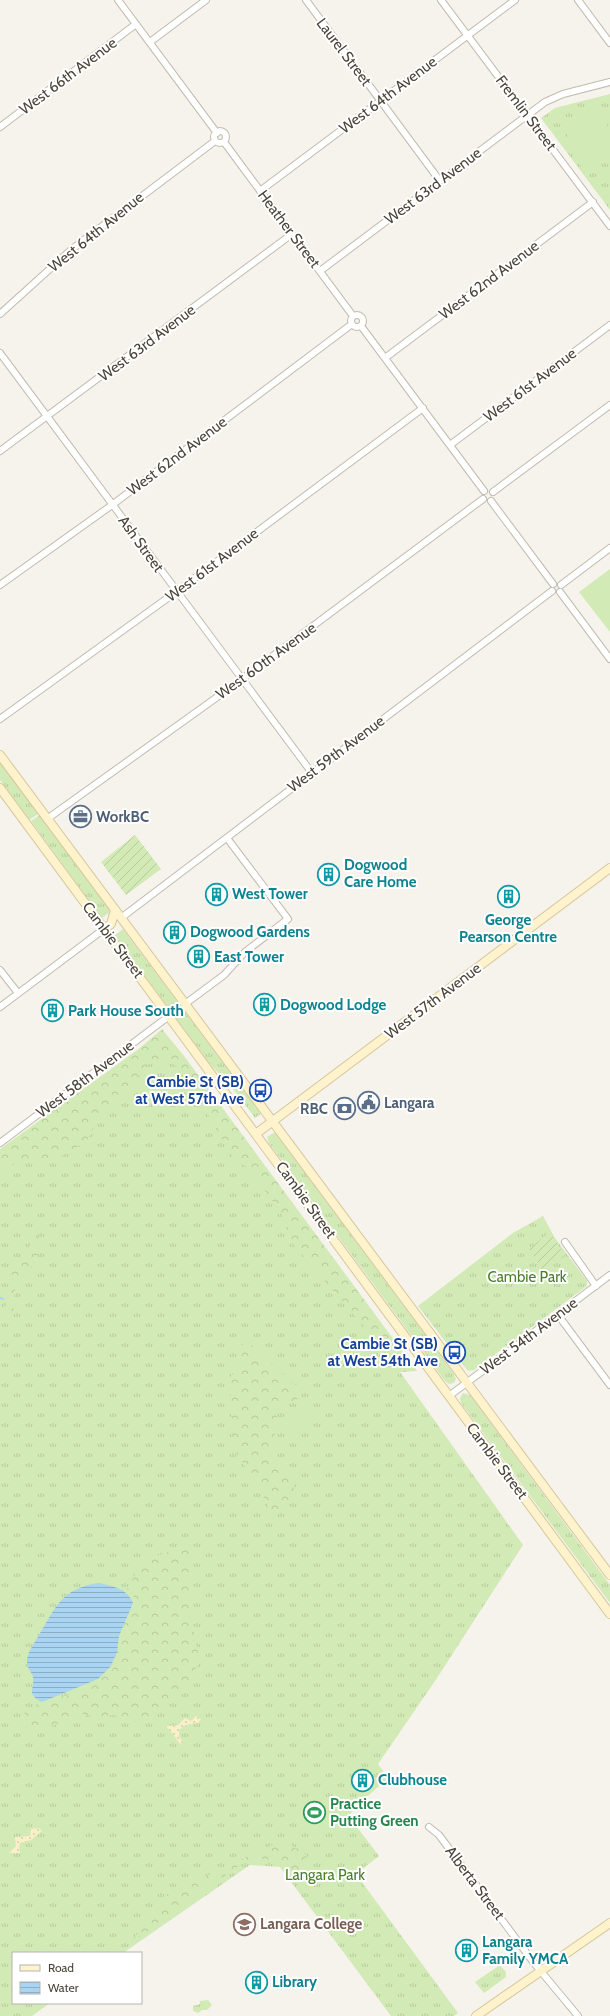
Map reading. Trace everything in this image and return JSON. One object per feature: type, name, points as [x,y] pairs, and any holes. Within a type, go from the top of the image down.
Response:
[{"type":"main road","name":"Cambie Street","points":[[0,755],[610,1575]]},
{"type":"main road","name":"Cambie Street","points":[[0,788],[107,926],[170,1016],[448,1396],[610,1614]]},
{"type":"main road","name":"West 57th Avenue","points":[[257,1133],[610,868]]},
{"type":"main road","points":[[107,926],[115,910]]},
{"type":"main road","points":[[107,926],[123,921]]},
{"type":"main road","points":[[476,2016],[610,1923]]},
{"type":"street","points":[[118,0],[217,133]]},
{"type":"street","points":[[150,42],[206,0]]},
{"type":"street","name":"Laurel Street","points":[[306,0],[440,181]]},
{"type":"street","name":"Fremlin Street","points":[[442,0],[610,226]]},
{"type":"street","name":"West 64th Avenue","points":[[260,191],[515,0]]},
{"type":"street","points":[[578,0],[610,43]]},
{"type":"street","name":"West 66th Avenue","points":[[0,127],[136,24]]},
{"type":"street","name":"West 63rd Avenue","points":[[320,271],[553,98],[610,82]]},
{"type":"street","points":[[217,133],[224,133],[226,136],[224,142],[220,143],[215,141],[214,135],[217,133]]},
{"type":"street","name":"West 64th Avenue","points":[[0,314],[72,248],[215,141]]},
{"type":"street","name":"Heather Street","points":[[224,142],[353,316]]},
{"type":"street","name":"West 62nd Avenue","points":[[385,358],[593,202]]},
{"type":"street","name":"West 63rd Avenue","points":[[0,451],[292,234]]},
{"type":"street","points":[[360,326],[363,323],[362,318],[353,316],[351,321],[352,324],[357,327],[360,326],[423,408],[484,492]]},
{"type":"street","name":"West 62nd Avenue","points":[[0,585],[112,505],[352,324]]},
{"type":"street","name":"West 61st Avenue","points":[[450,445],[610,325]]},
{"type":"street","name":"Ash Street","points":[[0,353],[241,680],[312,773]]},
{"type":"street","points":[[484,492],[490,490],[492,492],[610,405]]},
{"type":"street","name":"West 61st Avenue","points":[[0,719],[176,592],[423,408]]},
{"type":"street","points":[[484,492],[482,496],[483,499],[488,502],[491,501],[553,584]]},
{"type":"street","points":[[491,501],[494,498],[492,492]]},
{"type":"street","name":"West 60th Avenue","points":[[47,818],[241,680],[483,499]]},
{"type":"street","points":[[561,585],[610,548]]},
{"type":"street","points":[[553,584],[558,583],[561,585]]},
{"type":"street","points":[[553,584],[551,588],[552,591],[555,593],[560,592]]},
{"type":"street","points":[[560,592],[562,588],[561,585]]},
{"type":"street","name":"West 59th Avenue","points":[[123,921],[226,838],[552,591]]},
{"type":"street","points":[[560,592],[610,659]]},
{"type":"street","points":[[185,1004],[224,975],[246,952],[288,919],[226,838]]},
{"type":"street","points":[[0,1007],[107,926]]},
{"type":"street","points":[[0,970],[18,993]]},
{"type":"street","name":"West 58th Avenue","points":[[0,1143],[170,1016]]},
{"type":"street","points":[[565,1242],[596,1286]]},
{"type":"street","name":"West 54th Avenue","points":[[448,1396],[610,1275]]},
{"type":"street","points":[[558,1315],[610,1385]]},
{"type":"street","name":"Alberta Street","points":[[429,1827],[439,1834],[541,1971],[578,2016]]},
{"type":"green space","points":[[610,94],[610,210],[541,118],[555,108]]},
{"type":"green space","points":[[596,110],[610,129],[610,146],[582,168],[567,144],[567,129],[579,118]]},
{"type":"green space","points":[[610,569],[610,632],[579,592]]},
{"type":"green space","points":[[0,762],[38,814],[29,820],[0,780]]},
{"type":"green space","points":[[40,815],[109,908],[110,912],[102,918],[31,821]]},
{"type":"green space","points":[[135,835],[161,869],[126,895],[101,862]]},
{"type":"green space","points":[[123,929],[261,1114],[255,1118],[233,1089],[210,1064],[115,935]]},
{"type":"green space","points":[[162,1029],[184,1056],[417,1371],[399,1372],[368,1331],[293,1244],[280,1211],[247,1167],[234,1160],[197,1095],[174,1064],[147,1064],[134,1085],[104,1108],[86,1142],[55,1160],[20,1160],[0,1174],[0,1149],[140,1048]]},
{"type":"green space","name":"Langara Park","points":[[158,1039],[383,1348],[523,1545],[437,1678],[378,1764],[388,1778],[352,1810],[350,1818],[379,1856],[356,1874],[458,2013],[454,2016],[391,2016],[280,1867],[250,1865],[124,1952],[12,1952],[12,2004],[49,2004],[32,2016],[0,2016],[0,1160]]},
{"type":"green space","points":[[275,1132],[454,1374],[456,1379],[454,1383],[449,1384],[445,1381],[269,1143],[267,1137]]},
{"type":"green space","name":"Cambie Park","points":[[543,1216],[555,1238],[587,1281],[587,1286],[474,1370],[468,1371],[418,1306],[513,1233]]},
{"type":"green space","points":[[550,1232],[565,1256],[543,1271],[529,1249]]},
{"type":"green space","points":[[38,1233],[37,1259],[15,1288],[13,1313],[2,1309],[11,1300],[12,1273]]},
{"type":"green space","points":[[245,1343],[252,1345],[263,1357],[299,1388],[297,1400],[278,1409],[274,1433],[280,1443],[277,1449],[272,1452],[270,1461],[297,1480],[290,1498],[272,1522],[267,1503],[235,1450],[229,1379],[238,1367],[241,1346]]},
{"type":"green space","points":[[463,1393],[470,1395],[610,1585],[610,1603],[461,1403],[460,1398]]},
{"type":"green space","points":[[295,1409],[305,1412],[312,1419],[313,1427],[308,1434],[296,1430],[286,1430],[284,1423],[285,1417],[289,1412]]},
{"type":"green space","points":[[185,1549],[192,1554],[189,1609],[200,1662],[182,1690],[150,1718],[129,1723],[114,1715],[92,1717],[76,1712],[57,1724],[42,1729],[35,1730],[29,1728],[23,1723],[25,1711],[35,1705],[87,1689],[113,1669],[120,1637],[134,1604],[135,1598],[127,1590],[135,1575],[140,1567],[151,1559],[164,1553]]},
{"type":"green space","name":"Practice Putting Green","points":[[303,1799],[325,1804],[330,1811],[328,1822],[317,1828],[305,1826],[297,1811],[297,1804]]},
{"type":"green space","points":[[289,1842],[294,1848],[300,1849],[306,1855],[305,1866],[297,1886],[285,1868],[283,1862],[262,1859],[241,1864],[144,1934],[133,1939],[149,1920],[166,1895],[272,1845]]},
{"type":"green space","points":[[500,1965],[506,1972],[506,1977],[484,1993],[475,1982]]},
{"type":"green space","points":[[208,2000],[212,2005],[207,2010],[202,2010],[198,2013],[193,2011],[193,2006],[200,2004],[200,2001]]},
{"type":"sand","points":[[196,1716],[201,1719],[198,1723],[185,1725],[179,1730],[179,1737],[183,1742],[180,1744],[167,1726],[178,1725],[185,1718],[191,1721]]},
{"type":"sand","points":[[39,1828],[42,1831],[31,1840],[20,1843],[20,1853],[9,1853],[16,1846],[15,1837],[30,1836],[31,1829]]},
{"type":"water","points":[[98,1583],[118,1588],[127,1594],[133,1603],[119,1636],[117,1652],[111,1666],[98,1679],[42,1702],[32,1694],[33,1677],[27,1663],[29,1652],[55,1608],[61,1601],[76,1590]]},
{"type":"place","name":"WorkBC","points":[[80,817]]},
{"type":"place","name":"Dogwood Care Home","points":[[329,874]]},
{"type":"place","name":"West Tower","points":[[216,894]]},
{"type":"place","name":"George Pearson Centre","points":[[508,897]]},
{"type":"place","name":"Dogwood Gardens","points":[[175,932]]},
{"type":"place","name":"East Tower","points":[[199,957]]},
{"type":"place","name":"Dogwood Lodge","points":[[264,1005]]},
{"type":"place","name":"Park House South","points":[[53,1011]]},
{"type":"place","name":"Cambie St (SB) at West 57th Ave","points":[[260,1091]]},
{"type":"place","name":"Langara","points":[[369,1103]]},
{"type":"place","name":"RBC","points":[[344,1109]]},
{"type":"place","name":"Cambie St (SB) at West 54th Ave","points":[[454,1353]]},
{"type":"place","name":"Clubhouse","points":[[363,1780]]},
{"type":"place","name":"Practice Putting Green","points":[[314,1813]]},
{"type":"place","name":"Langara College","points":[[244,1924]]},
{"type":"place","name":"Langara Family YMCA","points":[[467,1951]]},
{"type":"place","name":"Library","points":[[256,1982]]}]
